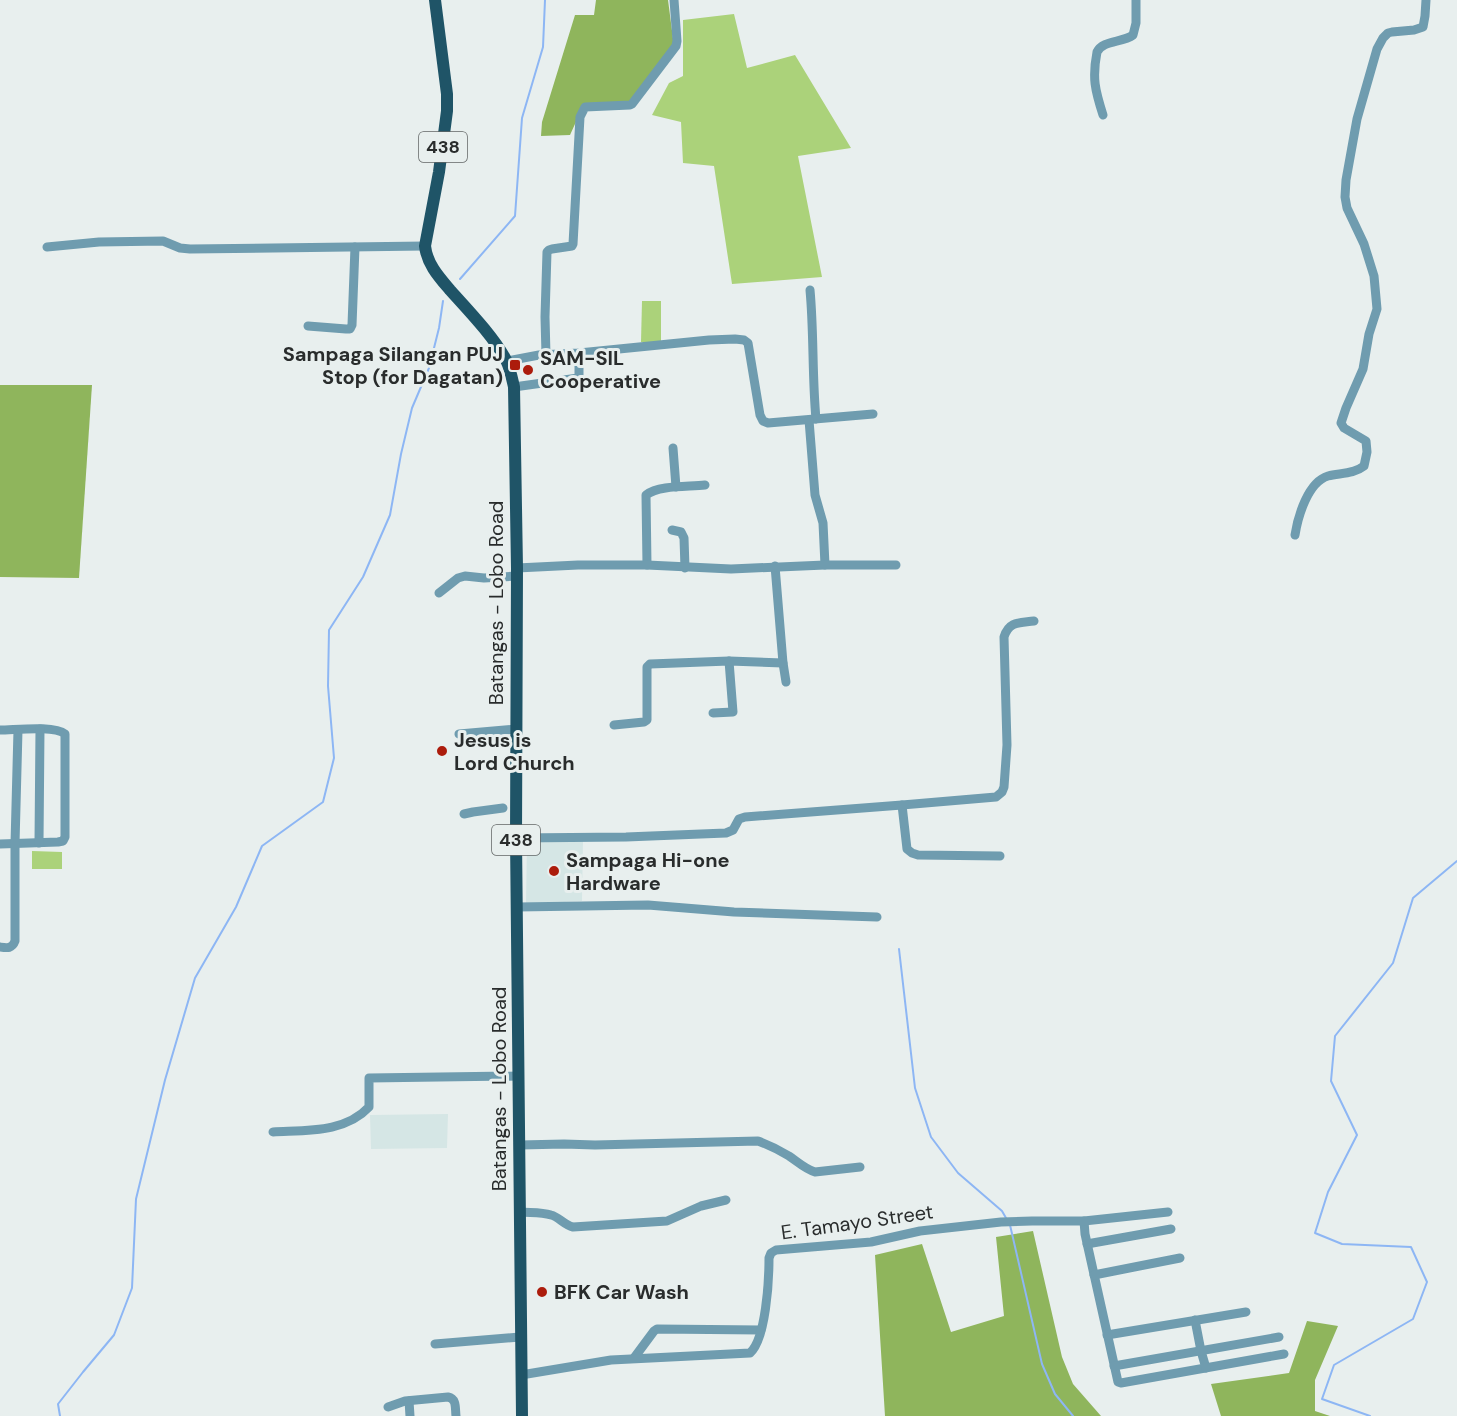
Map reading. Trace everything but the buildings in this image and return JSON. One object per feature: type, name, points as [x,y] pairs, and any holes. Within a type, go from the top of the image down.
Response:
[{"type":"main road","name":"438","points":[[425,246],[439,172],[447,111],[447,94],[435,0]]},
{"type":"main road","name":"Batangas - Lobo Road","points":[[425,246],[432,268],[497,345],[507,361],[514,387],[517,729],[510,808],[516,838],[522,1416]]},
{"type":"street","points":[[546,355],[548,252],[573,244],[580,117],[585,107],[632,104],[676,46],[674,0]]},
{"type":"street","points":[[1103,115],[1094,83],[1097,52],[1102,45],[1128,39],[1133,35],[1136,23],[1136,0]]},
{"type":"street","points":[[1295,535],[1298,518],[1313,486],[1327,476],[1359,470],[1364,466],[1367,452],[1366,441],[1344,428],[1341,423],[1363,369],[1368,334],[1377,309],[1374,276],[1364,244],[1347,208],[1346,180],[1357,119],[1377,49],[1388,33],[1423,27],[1426,0]]},
{"type":"street","points":[[47,247],[99,242],[163,241],[180,248],[190,249],[425,246]]},
{"type":"street","points":[[308,326],[350,329],[352,326],[356,248]]},
{"type":"street","points":[[810,290],[813,330],[815,495],[823,524],[825,564]]},
{"type":"street","points":[[507,361],[546,355],[709,340],[744,340],[748,343],[760,415],[763,421],[768,423],[873,414]]},
{"type":"street","points":[[514,387],[579,378],[579,353]]},
{"type":"street","points":[[674,448],[676,487]]},
{"type":"street","points":[[647,565],[646,495],[653,491],[676,487],[705,485]]},
{"type":"street","points":[[672,530],[679,531],[684,538],[686,568]]},
{"type":"street","points":[[439,593],[458,578],[465,576],[484,578],[578,565],[647,565],[731,569],[825,564],[896,565]]},
{"type":"street","points":[[775,566],[786,682]]},
{"type":"street","points":[[516,838],[626,837],[726,832],[733,830],[739,819],[745,817],[996,797],[1004,787],[1007,745],[1004,637],[1006,630],[1012,624],[1034,621]]},
{"type":"street","points":[[614,725],[647,720],[647,667],[650,664],[729,661],[783,663]]},
{"type":"street","points":[[713,713],[733,712],[729,661]]},
{"type":"street","points":[[39,843],[40,729]]},
{"type":"street","points":[[459,734],[517,729]]},
{"type":"street","points":[[0,730],[59,730],[65,734],[65,837],[63,841],[0,844]]},
{"type":"street","points":[[0,947],[10,948],[15,941],[18,730]]},
{"type":"street","points":[[902,805],[907,849],[912,853],[1000,856]]},
{"type":"street","points":[[464,814],[510,808]]},
{"type":"street","points":[[517,907],[648,905],[734,912],[877,917]]},
{"type":"street","points":[[273,1132],[329,1128],[362,1115],[369,1107],[369,1078],[519,1077]]},
{"type":"street","points":[[520,1145],[758,1141],[774,1147],[815,1172],[860,1167]]},
{"type":"street","points":[[520,1212],[551,1215],[565,1225],[573,1227],[667,1221],[701,1206],[726,1200]]},
{"type":"street","name":"E. Tamayo Street","points":[[521,1375],[611,1360],[750,1353],[755,1348],[761,1330],[769,1290],[769,1258],[776,1250],[871,1242],[920,1231],[1001,1222],[1084,1221],[1168,1212]]},
{"type":"street","points":[[1084,1221],[1117,1380],[1121,1383],[1284,1354]]},
{"type":"street","points":[[1087,1244],[1171,1229]]},
{"type":"street","points":[[1094,1275],[1180,1258]]},
{"type":"street","points":[[1107,1335],[1246,1312]]},
{"type":"street","points":[[1195,1320],[1206,1368]]},
{"type":"street","points":[[634,1358],[657,1329],[761,1330]]},
{"type":"street","points":[[435,1344],[520,1337]]},
{"type":"street","points":[[1114,1366],[1279,1337]]},
{"type":"street","points":[[388,1407],[409,1401],[447,1397],[454,1400],[456,1416]]},
{"type":"street","points":[[409,1401],[410,1416]]},
{"type":"shaded area","name":"Sampaga Hi-one Hardware","points":[[583,840],[582,901],[526,904],[527,841]]},
{"type":"shaded area","points":[[448,1114],[447,1148],[371,1149],[370,1115]]},
{"type":"green space","points":[[596,0],[668,0],[674,46],[632,104],[584,107],[570,135],[541,136],[542,122],[575,15],[594,15]]},
{"type":"green space","points":[[734,14],[747,68],[795,55],[851,148],[798,156],[822,277],[732,284],[714,166],[683,163],[681,122],[652,115],[669,83],[683,76],[683,20]]},
{"type":"green space","points":[[642,301],[661,301],[661,343],[641,342]]},
{"type":"green space","points":[[0,385],[92,385],[79,578],[0,577]]},
{"type":"green space","points":[[32,851],[62,852],[62,869],[32,869]]},
{"type":"green space","points":[[1033,1231],[1062,1357],[1073,1384],[1101,1416],[885,1416],[875,1255],[922,1244],[951,1332],[1004,1316],[996,1237]]},
{"type":"green space","points":[[1307,1321],[1338,1326],[1315,1380],[1315,1411],[1330,1416],[1221,1416],[1211,1384],[1289,1373]]},
{"type":"waterway","points":[[460,279],[515,216],[522,118],[543,47],[545,0]]},
{"type":"waterway","points":[[60,1416],[58,1404],[114,1335],[132,1288],[136,1199],[165,1080],[195,978],[236,907],[262,846],[323,802],[334,758],[328,686],[329,630],[363,577],[390,515],[412,408],[429,368],[443,301]]},
{"type":"waterway","points":[[1370,1416],[1322,1399],[1334,1365],[1413,1319],[1427,1282],[1411,1247],[1342,1244],[1315,1233],[1328,1192],[1357,1135],[1331,1081],[1335,1036],[1393,963],[1413,898],[1457,861]]},
{"type":"waterway","points":[[899,949],[915,1088],[931,1137],[958,1173],[1002,1211],[1006,1218]]},
{"type":"waterway","points":[[1010,1225],[1042,1364],[1055,1394],[1073,1416]]},
{"type":"place","name":"Sampaga Silangan PUJ Stop (for Dagatan)","points":[[515,365]]},
{"type":"place","name":"SAM-SIL Cooperative","points":[[528,370]]},
{"type":"place","name":"Jesus is Lord Church","points":[[442,751]]},
{"type":"place","name":"Sampaga Hi-one Hardware","points":[[554,871]]},
{"type":"place","name":"BFK Car Wash","points":[[542,1292]]}]
